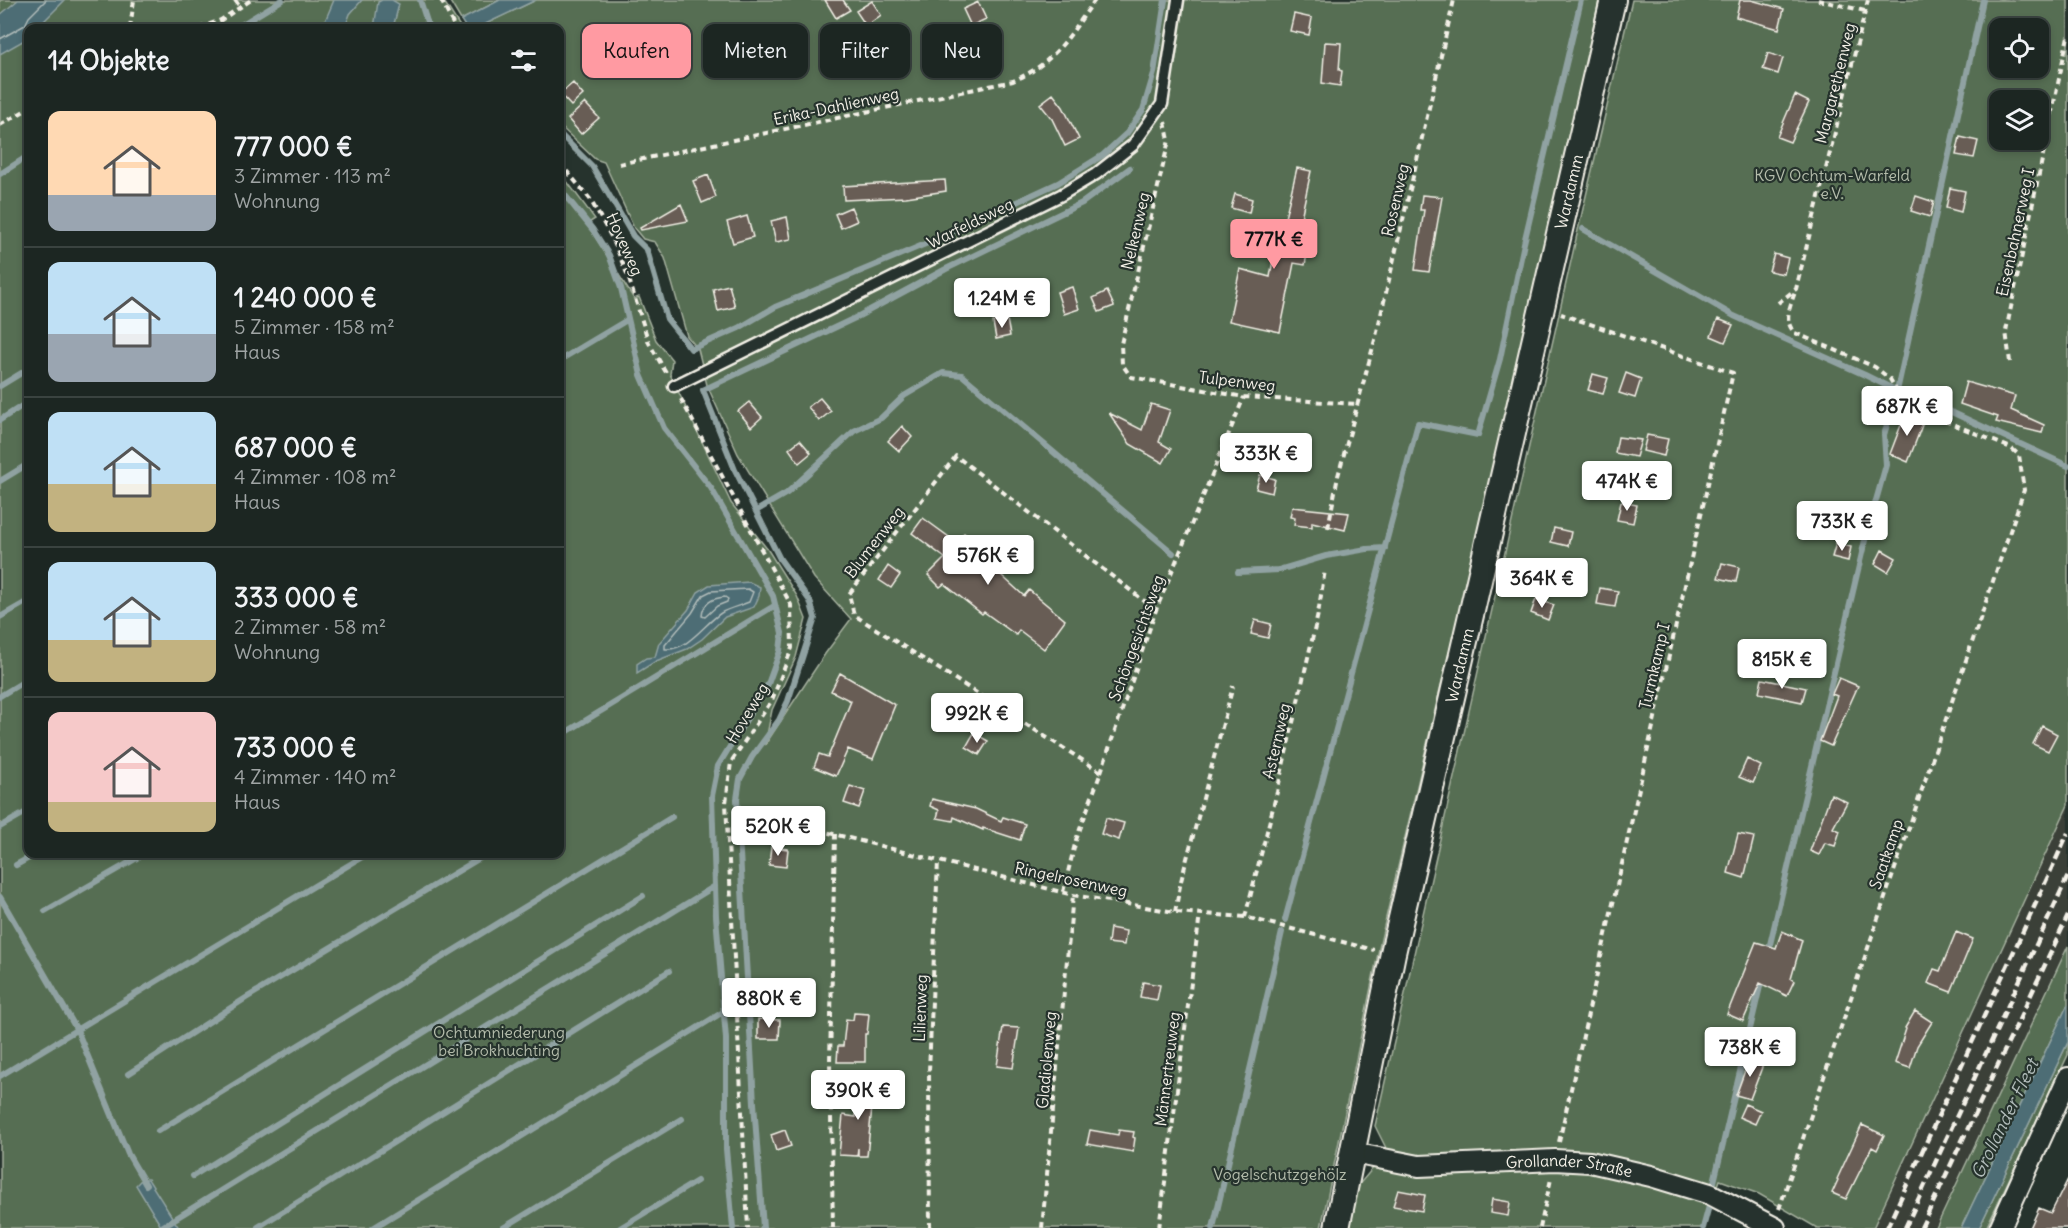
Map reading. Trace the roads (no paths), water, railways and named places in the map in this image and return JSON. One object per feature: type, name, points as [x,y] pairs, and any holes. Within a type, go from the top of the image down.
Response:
[{"type":"street","name":"Wardamm","points":[[1336,1228],[1393,953],[1613,0]]},
{"type":"street","points":[[2000,1228],[2068,1078]]},
{"type":"street","name":"Grollander Straße","points":[[1353,1153],[1419,1166],[1555,1160],[1590,1162],[1710,1194],[1774,1227]]},
{"type":"lane","name":"Warfeldsweg","points":[[674,386],[1061,195],[1096,174],[1133,145],[1162,104],[1178,0]]},
{"type":"water","points":[[18,0],[65,0],[41,24],[24,24],[24,40],[0,54],[0,15]]},
{"type":"water","points":[[334,0],[362,0],[350,14],[346,24],[324,24]]},
{"type":"water","points":[[392,0],[399,4],[394,24],[375,24],[378,2]]},
{"type":"water","points":[[500,0],[536,0],[485,24],[464,24],[461,20]]},
{"type":"water","points":[[749,582],[760,587],[754,607],[725,617],[702,639],[687,649],[656,661],[637,673],[637,664],[646,658],[655,657],[659,643],[688,610],[698,592],[709,585]]},
{"type":"water","points":[[2068,1004],[2068,1042],[1979,1228],[1961,1228]]},
{"type":"water","points":[[142,1179],[148,1179],[179,1228],[162,1228],[136,1185]]},
{"type":"waterway","points":[[243,24],[282,0]]},
{"type":"waterway","points":[[420,0],[428,24]]},
{"type":"waterway","points":[[564,138],[592,166],[633,236],[647,250],[667,319],[691,349],[739,328],[775,307],[923,245],[1058,183],[1103,155],[1127,133],[1143,110],[1154,73],[1165,0]]},
{"type":"waterway","points":[[1285,920],[1418,423],[1478,435],[1500,359],[1524,243],[1581,0]]},
{"type":"waterway","points":[[1768,953],[1866,536],[1886,465],[1884,435],[1897,391],[1983,0]]},
{"type":"waterway","points":[[0,174],[24,159]]},
{"type":"waterway","points":[[763,1228],[737,799],[740,779],[752,757],[779,720],[788,701],[815,618],[810,601],[780,559],[735,470],[703,390],[855,318],[946,269],[1082,203],[1130,168]]},
{"type":"waterway","points":[[564,194],[593,230],[609,255],[621,288],[641,375],[664,428],[711,488],[773,596],[782,633],[780,651],[768,684],[718,766],[712,796],[716,916],[726,1039],[726,1149],[733,1228]]},
{"type":"waterway","points":[[1583,229],[1734,316],[1897,391],[1921,398],[2068,466]]},
{"type":"waterway","points":[[564,358],[627,320]]},
{"type":"waterway","points":[[0,386],[24,371]]},
{"type":"waterway","points":[[756,511],[787,493],[854,431],[881,418],[904,396],[943,373],[962,375],[1173,553]]},
{"type":"waterway","points":[[0,420],[24,405]]},
{"type":"waterway","points":[[0,481],[24,466]]},
{"type":"waterway","points":[[1238,572],[1279,570],[1326,556],[1385,548]]},
{"type":"waterway","points":[[0,617],[24,603]]},
{"type":"waterway","points":[[564,734],[774,606]]},
{"type":"waterway","points":[[0,696],[24,681]]},
{"type":"waterway","points":[[0,827],[24,813]]},
{"type":"waterway","points":[[158,1131],[672,817]]},
{"type":"waterway","points":[[16,865],[29,858]]},
{"type":"waterway","points":[[45,911],[137,858]]},
{"type":"waterway","points":[[0,1076],[360,858]]},
{"type":"waterway","points":[[128,1074],[246,998],[480,858]]},
{"type":"waterway","points":[[160,1228],[715,886]]},
{"type":"waterway","points":[[193,1176],[643,896]]},
{"type":"waterway","points":[[0,897],[77,1030],[128,1154],[146,1185]]},
{"type":"waterway","points":[[1213,1228],[1282,932]]},
{"type":"waterway","points":[[258,1227],[669,971]]},
{"type":"waterway","points":[[1714,1182],[1762,978]]},
{"type":"waterway","points":[[373,1228],[723,1012]]},
{"type":"waterway","points":[[503,1228],[682,1119]]},
{"type":"waterway","points":[[620,1228],[697,1181]]},
{"type":"waterway","points":[[1703,1228],[1709,1206]]},
{"type":"railway","points":[[1887,1228],[2068,833]]},
{"type":"railway","points":[[1905,1228],[2068,876]]},
{"type":"railway","points":[[1921,1228],[2068,916]]},
{"type":"park label","name":"KGV Ochtum-Warfeld e.V.","points":[[1832,184]]},
{"type":"park label","name":"Ochtumniederung bei Brokhuchting","points":[[499,1041]]},
{"type":"park label","name":"Vogelschutzgehölz","points":[[1280,1174]]},
{"type":"water label","name":"Grollander Fleet","points":[[2005,1119]]}]
